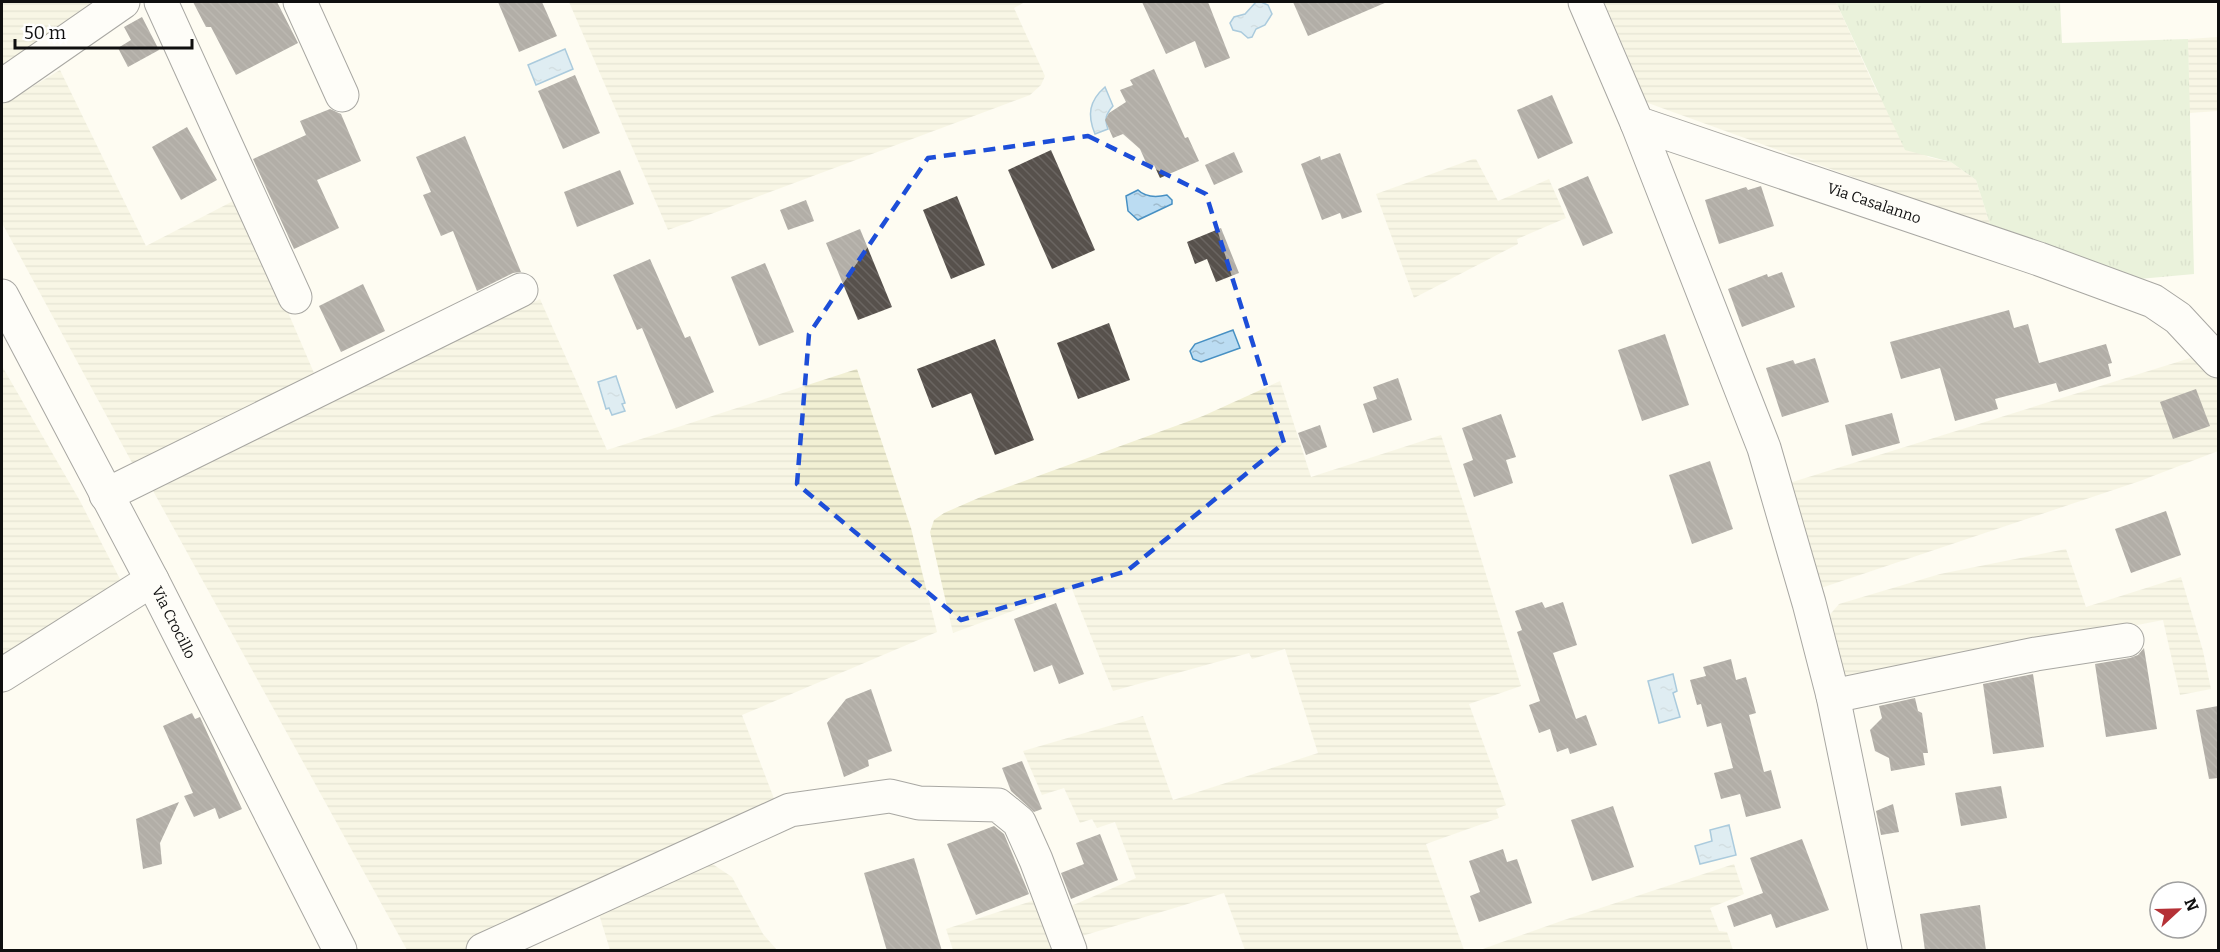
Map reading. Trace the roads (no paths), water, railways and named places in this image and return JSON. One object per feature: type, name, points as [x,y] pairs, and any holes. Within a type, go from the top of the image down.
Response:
[{"type":"street","points":[[2,86],[123,2]]},
{"type":"street","points":[[161,2],[295,297]]},
{"type":"street","points":[[300,2],[342,95]]},
{"type":"street","points":[[1585,2],[1637,123],[1764,448],[1809,603],[1833,696],[1885,951]]},
{"type":"street","name":"Via Casalanno","points":[[1637,123],[2153,300],[2178,318],[2218,361]]},
{"type":"street","points":[[106,495],[521,290]]},
{"type":"street","name":"Via Crocillo","points":[[2,296],[152,580],[340,951]]},
{"type":"street","points":[[2,675],[152,580]]},
{"type":"street","points":[[1833,696],[2036,654],[2127,640]]},
{"type":"street","points":[[483,951],[790,810],[890,796],[919,802],[998,806],[1019,822],[1071,951]]},
{"type":"water","points":[[1256,2],[1268,5],[1272,14],[1265,25],[1256,29],[1252,37],[1248,38],[1241,32],[1233,30],[1230,23],[1234,17],[1245,14]]},
{"type":"water","points":[[565,49],[573,69],[536,85],[528,65]]},
{"type":"water","points":[[1105,87],[1113,106],[1106,117],[1108,129],[1095,134],[1091,121],[1091,109]]},
{"type":"water","points":[[1138,190],[1148,196],[1167,195],[1172,200],[1172,204],[1138,220],[1128,211],[1126,196]]},
{"type":"water","points":[[1233,330],[1240,348],[1201,362],[1193,359],[1190,351],[1195,344]]},
{"type":"water","points":[[616,376],[625,403],[622,404],[625,411],[612,415],[609,408],[606,409],[598,382]]},
{"type":"water","points":[[1673,674],[1677,691],[1673,693],[1680,717],[1659,723],[1648,681]]},
{"type":"water","points":[[1729,825],[1736,855],[1700,864],[1695,846],[1712,841],[1710,830]]}]
